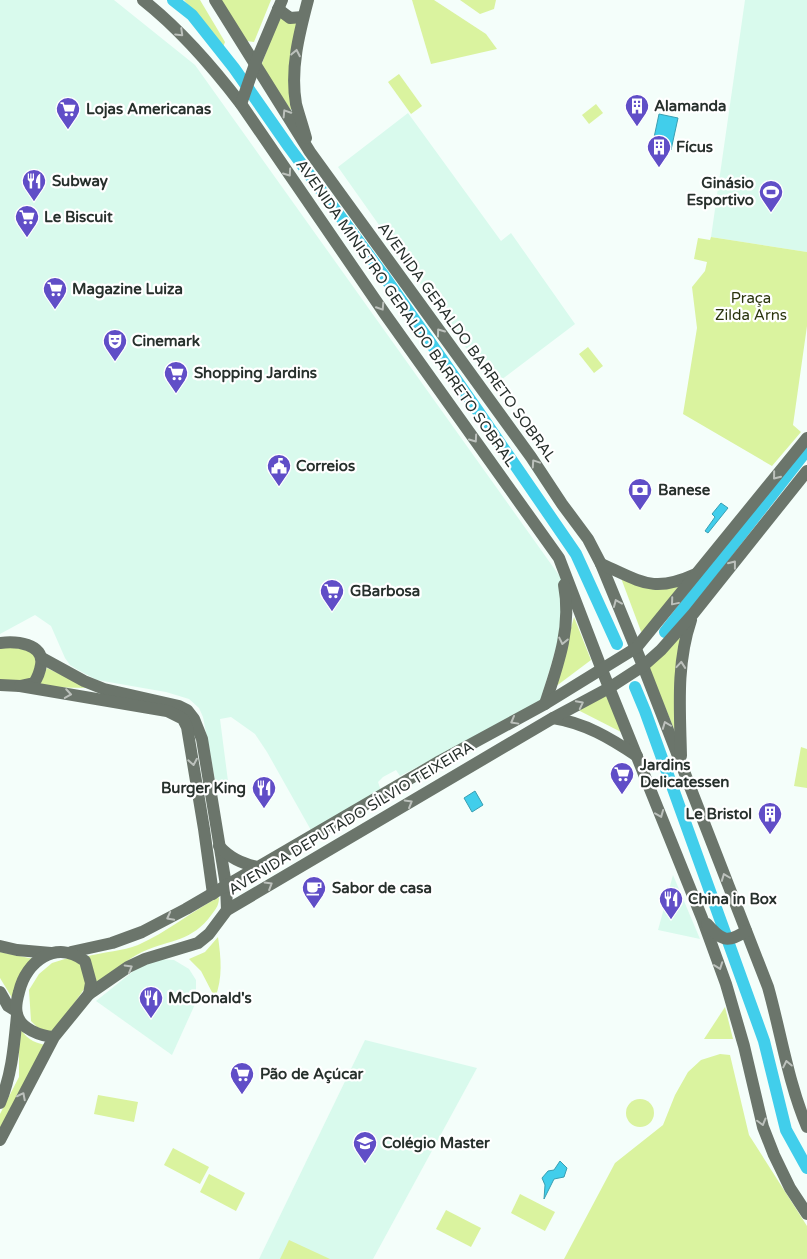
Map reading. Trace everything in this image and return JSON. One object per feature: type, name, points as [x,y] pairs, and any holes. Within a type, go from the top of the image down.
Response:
[{"type":"main road","name":"AVENIDA MINISTRO GERALDO BARRETO SOBRAL","points":[[143,0],[192,44],[242,100],[385,314],[559,558],[609,688],[702,918],[726,984],[763,1127],[774,1156],[790,1188],[807,1214]]},
{"type":"main road","points":[[215,0],[254,69]]},
{"type":"main road","points":[[308,0],[295,61],[294,83],[297,105],[310,152]]},
{"type":"main road","points":[[242,100],[280,5]]},
{"type":"main road","points":[[280,5],[290,18],[303,17]]},
{"type":"main road","name":"AVENIDA GERALDO BARRETO SOBRAL","points":[[254,69],[310,152],[531,457],[588,539],[601,564],[636,648],[742,934],[768,987],[790,1077],[807,1127]]},
{"type":"main road","points":[[636,648],[807,438]]},
{"type":"main road","points":[[643,666],[661,650],[693,614],[807,471]]},
{"type":"main road","points":[[545,704],[564,640],[567,621],[567,601],[559,558]]},
{"type":"main road","points":[[601,564],[644,583],[658,585],[681,580],[698,572]]},
{"type":"main road","points":[[681,766],[680,683],[682,657],[693,614]]},
{"type":"main road","points":[[0,643],[20,643],[32,646],[37,649],[42,658],[84,681],[104,689],[167,702],[187,710],[194,719],[202,740],[226,885],[227,910]]},
{"type":"main road","name":"AVENIDA DEPUTADO SÍLVIO TEIXEIRA","points":[[71,952],[112,943],[142,932],[213,894],[440,761],[545,704],[636,648]]},
{"type":"main road","points":[[0,685],[28,686],[36,680],[40,672],[42,658]]},
{"type":"main road","name":"AVENIDA DEPUTADO SÍLVIO TEIXEIRA","points":[[89,994],[128,967],[145,959],[198,943],[209,934],[227,910],[553,718],[609,688],[643,666]]},
{"type":"main road","points":[[20,686],[167,711],[183,719],[187,727],[213,894]]},
{"type":"main road","points":[[553,718],[594,730],[637,756]]},
{"type":"main road","points":[[219,846],[229,856],[240,862],[257,867]]},
{"type":"main road","points":[[702,918],[716,935],[725,939],[742,934]]},
{"type":"main road","points":[[0,946],[17,950],[53,953],[71,952],[85,961],[92,983],[89,994],[54,1037],[0,1140]]},
{"type":"main road","points":[[0,1103],[11,1070],[17,1013],[16,1002],[26,974],[33,964],[53,953]]},
{"type":"main road","points":[[0,992],[8,1006],[17,1013],[30,1030],[46,1037],[54,1037]]},
{"type":"shaded area","name":"Shopping Jardins","points":[[0,0],[114,0],[195,65],[561,578],[563,624],[541,699],[536,705],[400,776],[396,770],[383,777],[378,782],[381,791],[312,832],[255,734],[231,717],[220,719],[229,789],[217,790],[203,717],[199,708],[189,699],[166,692],[97,680],[78,670],[70,665],[65,658],[51,626],[35,615],[0,634]]},
{"type":"shaded area","points":[[745,0],[807,0],[807,252],[711,237]]},
{"type":"shaded area","points":[[408,113],[501,241],[511,233],[575,324],[493,386],[338,167]]},
{"type":"shaded area","points":[[673,875],[700,939],[658,930]]},
{"type":"shaded area","points":[[155,959],[174,960],[189,969],[196,980],[196,1002],[172,1055],[96,1001],[141,965]]},
{"type":"shaded area","name":"Colégio Master","points":[[365,1040],[477,1068],[373,1259],[259,1259]]},
{"type":"green space","points":[[184,0],[200,0],[225,42],[223,47]]},
{"type":"green space","points":[[221,0],[271,0],[254,42],[246,41]]},
{"type":"green space","points":[[412,0],[434,0],[486,34],[497,49],[431,64]]},
{"type":"green space","points":[[460,0],[496,0],[494,9],[480,14]]},
{"type":"green space","points":[[280,16],[299,22],[290,88],[291,110],[261,66]]},
{"type":"green space","points":[[399,74],[422,106],[411,114],[388,82]]},
{"type":"green space","points":[[596,104],[603,113],[589,124],[582,115]]},
{"type":"green space","name":"Praça Zilda Arns","points":[[711,237],[807,252],[807,326],[793,425],[801,432],[772,466],[683,414],[697,328],[692,287],[705,271],[707,262],[694,259],[698,238],[710,240]]},
{"type":"green space","points":[[588,347],[603,366],[594,373],[579,354]]},
{"type":"green space","points":[[618,570],[643,578],[688,578],[642,634]]},
{"type":"green space","points":[[574,617],[591,660],[555,687]]},
{"type":"green space","points":[[686,632],[675,731],[648,667]]},
{"type":"green space","points":[[0,644],[34,652],[37,668],[30,680],[0,683]]},
{"type":"green space","points":[[47,668],[89,688],[38,687]]},
{"type":"green space","points":[[606,695],[623,733],[576,709]]},
{"type":"green space","points":[[801,747],[807,749],[807,788],[794,786]]},
{"type":"green space","points":[[219,897],[215,910],[197,930],[180,939],[142,952],[97,983],[88,956],[138,945]]},
{"type":"green space","points":[[218,937],[220,975],[215,998],[201,971],[189,959],[205,952]]},
{"type":"green space","points":[[0,952],[34,959],[14,1001],[0,978]]},
{"type":"green space","points":[[68,958],[81,965],[87,985],[56,1029],[49,1032],[37,1027],[31,1021],[29,990],[39,974],[52,963]]},
{"type":"green space","points":[[725,1007],[733,1039],[704,1039]]},
{"type":"green space","points":[[19,1027],[30,1039],[45,1045],[0,1132],[0,1114],[19,1077]]},
{"type":"green space","points":[[720,1054],[730,1055],[749,1135],[807,1226],[807,1259],[564,1259],[615,1163],[663,1125],[675,1095],[688,1072],[701,1060]]},
{"type":"green space","points":[[98,1095],[138,1102],[134,1122],[94,1114]]},
{"type":"green space","points":[[640,1099],[650,1103],[654,1113],[650,1123],[640,1127],[630,1123],[626,1113],[630,1103]]},
{"type":"green space","points":[[173,1148],[209,1167],[200,1184],[164,1165]]},
{"type":"green space","points":[[209,1174],[245,1193],[236,1211],[200,1192]]},
{"type":"green space","points":[[520,1194],[555,1212],[545,1231],[511,1213]]},
{"type":"green space","points":[[446,1210],[481,1228],[471,1247],[436,1229]]},
{"type":"green space","points":[[289,1240],[330,1259],[280,1259]]},
{"type":"water","points":[[659,114],[678,118],[671,150],[652,147]]},
{"type":"water","points":[[721,503],[728,508],[708,533],[705,531],[715,517],[712,514]]},
{"type":"water","points":[[475,791],[483,805],[472,812],[464,798]]},
{"type":"water","points":[[560,1161],[567,1168],[564,1177],[554,1179],[544,1199],[545,1185],[542,1178],[548,1171],[554,1170]]},
{"type":"waterway","points":[[173,0],[192,15],[234,68],[289,147],[382,273],[480,414],[576,554],[617,644]]},
{"type":"waterway","points":[[665,632],[807,450]]},
{"type":"waterway","points":[[635,687],[764,1041],[786,1130],[807,1168]]},
{"type":"place","name":"Alamanda","points":[[637,127]]},
{"type":"place","name":"Lojas Americanas","points":[[68,130]]},
{"type":"place","name":"Fícus","points":[[659,168]]},
{"type":"place","name":"Subway","points":[[34,202]]},
{"type":"place","name":"Ginásio Esportivo","points":[[771,213]]},
{"type":"place","name":"Le Biscuit","points":[[27,238]]},
{"type":"place","name":"Magazine Luiza","points":[[55,310]]},
{"type":"place","name":"Cinemark","points":[[115,362]]},
{"type":"place","name":"Shopping Jardins","points":[[176,394]]},
{"type":"place","name":"Correios","points":[[279,487]]},
{"type":"place","name":"Banese","points":[[640,511]]},
{"type":"place","name":"GBarbosa","points":[[332,612]]},
{"type":"place","name":"Jardins Delicatessen","points":[[622,795]]},
{"type":"place","name":"Burger King","points":[[264,809]]},
{"type":"place","name":"Le Bristol","points":[[770,835]]},
{"type":"place","name":"Sabor de casa","points":[[314,909]]},
{"type":"place","name":"China in Box","points":[[671,920]]},
{"type":"place","name":"McDonald's","points":[[151,1019]]},
{"type":"place","name":"Pão de Açúcar","points":[[242,1095]]},
{"type":"place","name":"Colégio Master","points":[[365,1164]]}]
